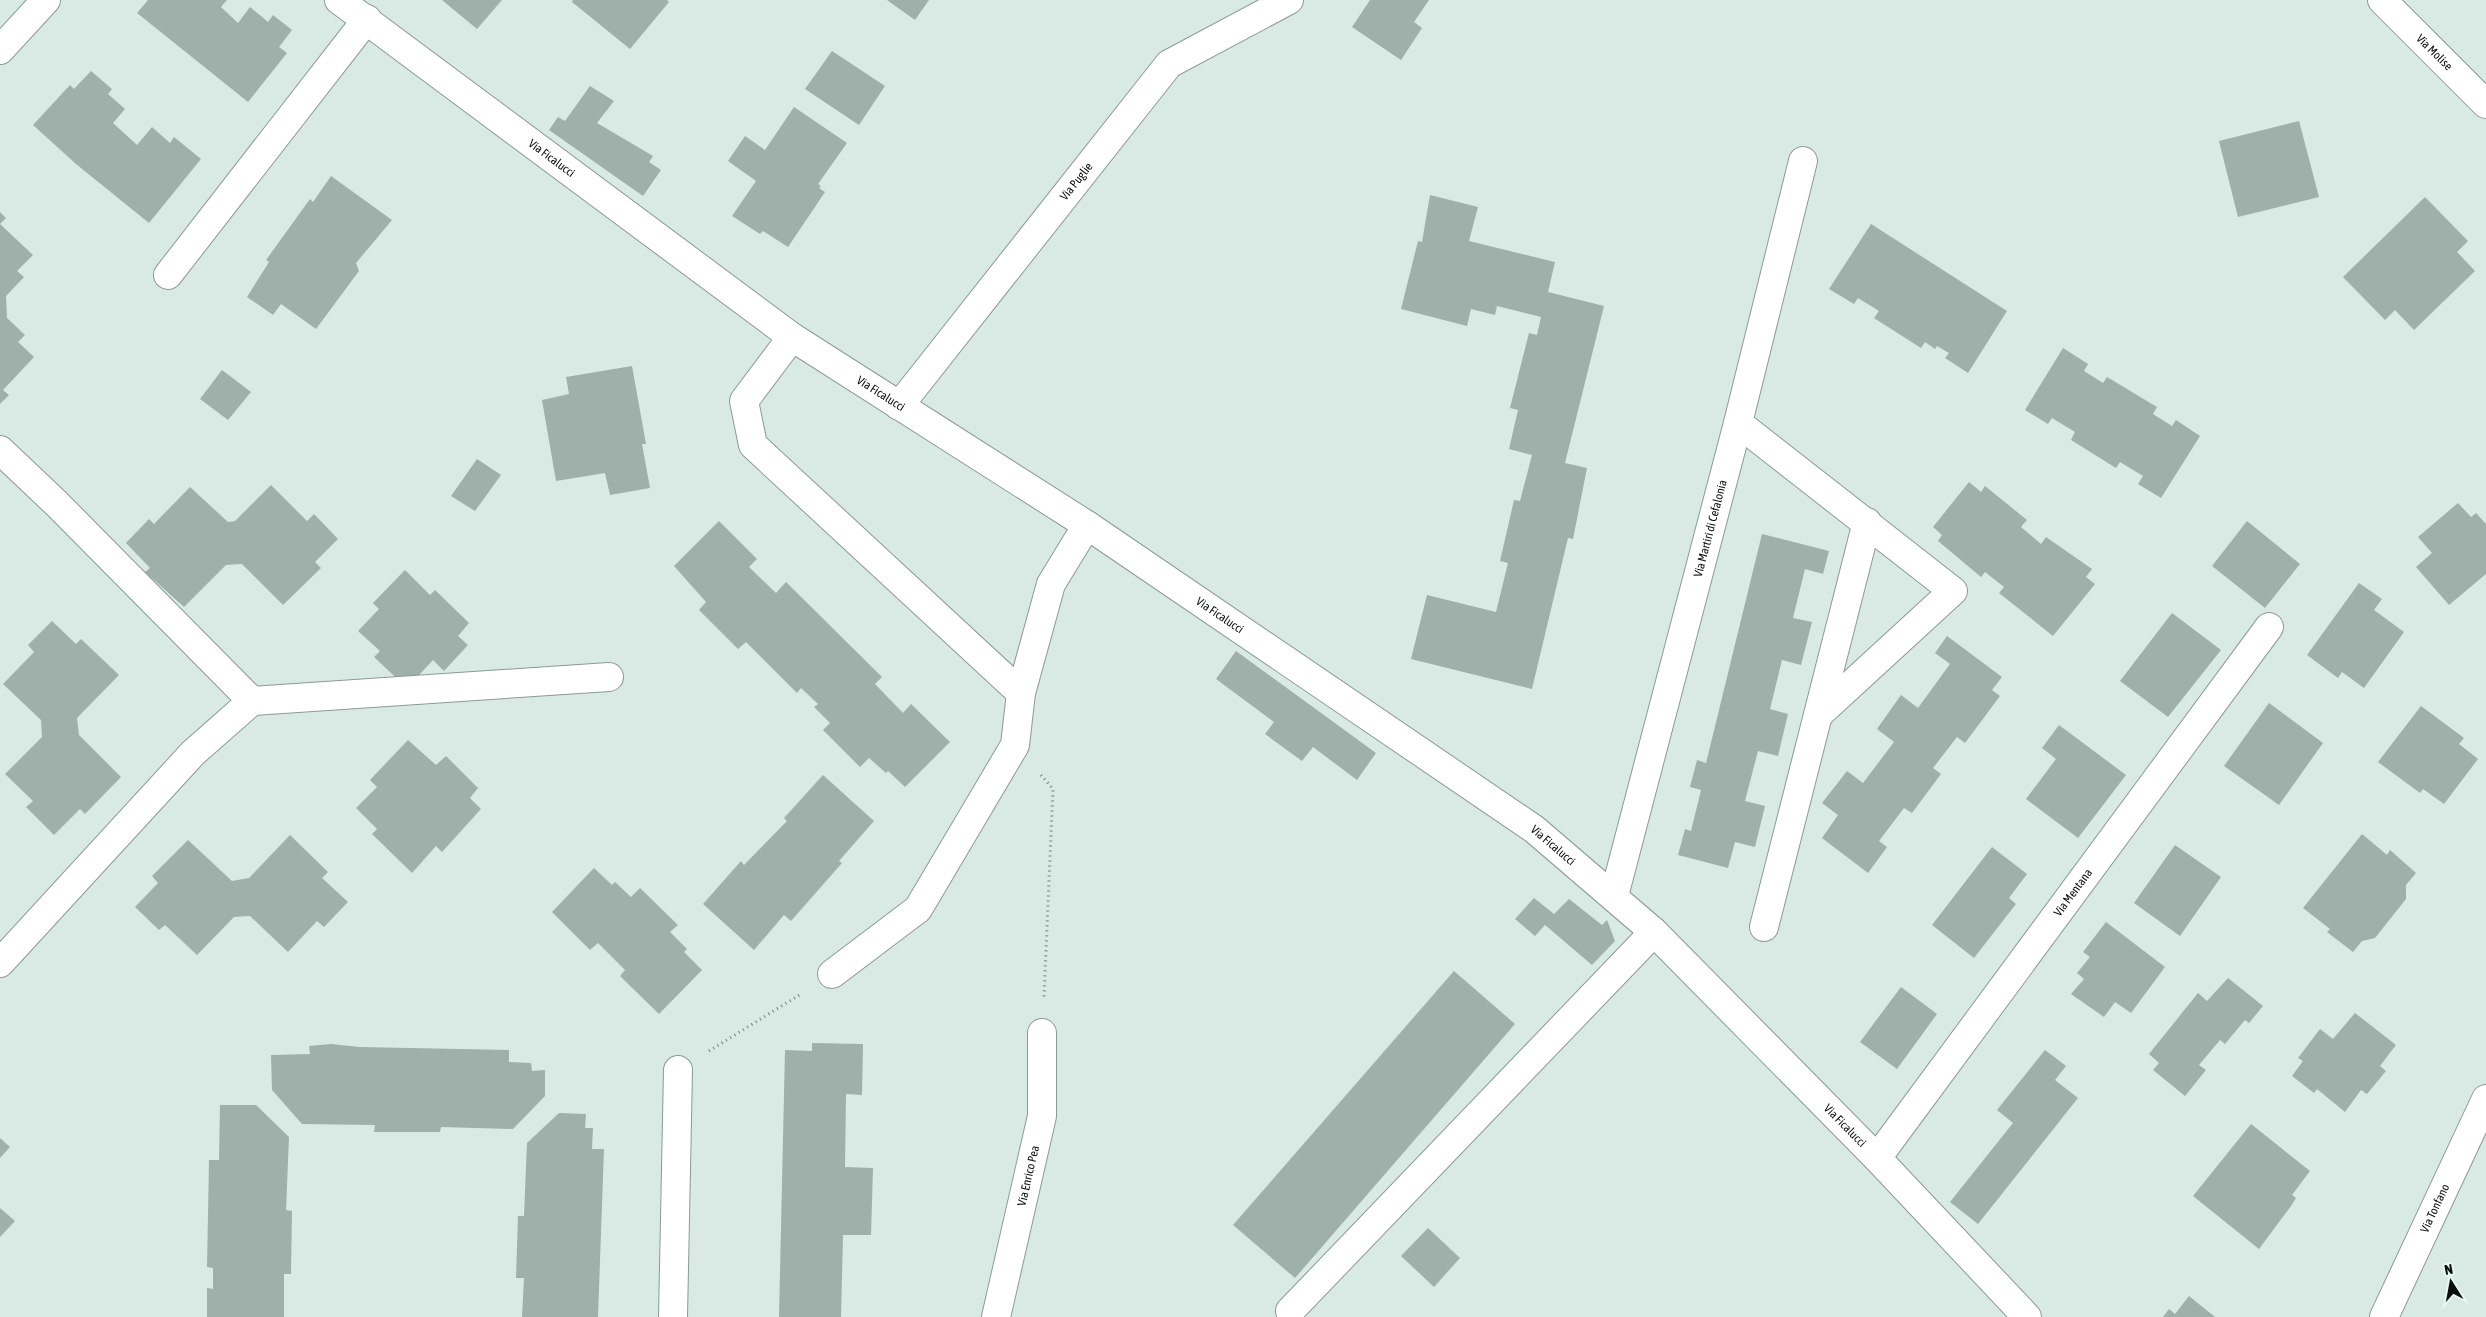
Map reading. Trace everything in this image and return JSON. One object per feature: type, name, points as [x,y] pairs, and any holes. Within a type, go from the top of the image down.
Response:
[{"type":"street","points":[[0,50],[46,0]]},
{"type":"street","name":"Via Ficalucci","points":[[339,0],[792,337],[1086,525],[1534,829],[1654,932],[1877,1158],[2027,1317]]},
{"type":"street","name":"Via Puglie","points":[[899,406],[1169,64],[1289,0]]},
{"type":"street","name":"Via Molise","points":[[2382,0],[2486,104]]},
{"type":"street","points":[[168,275],[367,19]]},
{"type":"street","name":"Via Martiri di Cefalonia","points":[[1614,896],[1738,423],[1803,161]]},
{"type":"street","points":[[792,337],[744,401],[753,445],[1021,692]]},
{"type":"street","points":[[1738,423],[1953,591],[1818,715]]},
{"type":"street","points":[[0,450],[57,504],[252,701]]},
{"type":"street","points":[[1764,927],[1867,522]]},
{"type":"street","points":[[832,974],[918,909],[1015,745],[1021,692],[1051,584],[1086,525]]},
{"type":"street","name":"Via Mentana","points":[[1877,1158],[2269,627]]},
{"type":"street","points":[[0,963],[193,753],[252,701],[609,677]]},
{"type":"street","points":[[1290,1311],[1654,932]]},
{"type":"street","name":"Via Enrico Pea","points":[[996,1317],[1042,1116],[1042,1033]]},
{"type":"street","points":[[674,1317],[678,1070]]},
{"type":"street","name":"Via Tonfano","points":[[2384,1317],[2486,1099]]},
{"type":"path","points":[[1015,745],[1053,789],[1042,1033]]},
{"type":"path","points":[[678,1070],[832,974]]},
{"type":"building","points":[[148,0],[227,0],[221,7],[238,23],[250,7],[268,22],[273,15],[292,30],[279,47],[287,53],[248,102],[137,13]]},
{"type":"building","points":[[442,0],[502,0],[477,29]]},
{"type":"building","points":[[573,0],[667,0],[669,2],[630,49],[572,2]]},
{"type":"building","points":[[887,0],[929,0],[915,20]]},
{"type":"building","points":[[1370,0],[1429,0],[1414,22],[1422,28],[1401,60],[1352,27]]},
{"type":"building","points":[[832,51],[885,86],[859,125],[805,89]]},
{"type":"building","points":[[91,71],[112,89],[108,94],[125,109],[113,123],[137,145],[152,127],[170,143],[174,137],[201,159],[149,223],[76,164],[33,125],[70,85],[74,89]]},
{"type":"building","points":[[590,86],[614,101],[597,123],[653,156],[649,162],[661,170],[643,196],[549,130],[558,117],[565,121]]},
{"type":"building","points":[[794,107],[847,143],[818,184],[821,186],[819,188],[825,192],[788,247],[763,231],[760,234],[732,216],[756,181],[728,161],[745,136],[765,150]]},
{"type":"building","points":[[2299,121],[2319,197],[2238,217],[2219,141]]},
{"type":"building","points":[[331,176],[392,220],[356,263],[359,271],[316,329],[281,304],[273,315],[247,297],[269,262],[266,260],[310,199],[313,202]]},
{"type":"building","points":[[1430,195],[1478,207],[1469,241],[1555,262],[1548,292],[1604,306],[1565,463],[1587,468],[1573,539],[1568,538],[1532,689],[1411,659],[1427,595],[1496,612],[1508,563],[1500,561],[1514,500],[1520,501],[1532,455],[1509,449],[1518,410],[1510,408],[1529,333],[1537,335],[1541,317],[1497,306],[1495,315],[1471,309],[1467,326],[1401,309],[1418,241],[1422,242]]},
{"type":"building","points":[[2425,197],[2468,241],[2457,252],[2475,271],[2414,330],[2395,310],[2385,320],[2343,277]]},
{"type":"building","points":[[0,212],[6,218],[0,224]]},
{"type":"building","points":[[0,224],[33,255],[17,271],[24,277],[6,296],[7,318],[25,335],[18,342],[34,357],[3,390],[9,395],[0,404]]},
{"type":"building","points":[[1871,224],[2007,311],[1968,373],[1945,358],[1949,353],[1937,346],[1935,349],[1925,342],[1921,348],[1874,318],[1879,311],[1858,298],[1854,304],[1829,289]]},
{"type":"building","points":[[2063,348],[2088,364],[2084,371],[2103,383],[2107,377],[2157,407],[2153,414],[2172,426],[2176,420],[2200,436],[2161,498],[2138,484],[2143,476],[2120,462],[2116,468],[2071,440],[2075,432],[2052,418],[2048,424],[2025,410]]},
{"type":"building","points":[[632,366],[646,444],[642,444],[650,488],[610,495],[605,473],[556,481],[542,400],[569,394],[566,377]]},
{"type":"building","points":[[222,370],[251,392],[228,420],[200,399]]},
{"type":"building","points":[[477,459],[501,475],[475,511],[451,496]]},
{"type":"building","points":[[1969,482],[1981,492],[1985,486],[2027,520],[2021,527],[2041,544],[2046,537],[2092,569],[2086,577],[2095,584],[2053,636],[1999,593],[2004,587],[1985,572],[1981,577],[1938,541],[1942,535],[1933,527]]},
{"type":"building","points":[[271,485],[307,521],[314,514],[338,539],[315,562],[321,568],[283,605],[242,564],[226,565],[184,607],[145,572],[150,568],[126,543],[149,519],[154,524],[190,487],[228,522],[235,521]]},
{"type":"building","points":[[2458,503],[2471,517],[2476,513],[2486,524],[2486,574],[2449,605],[2416,567],[2432,553],[2418,537]]},
{"type":"building","points":[[719,521],[757,559],[749,567],[776,593],[786,582],[882,677],[875,684],[903,713],[911,704],[950,742],[905,787],[888,771],[886,773],[869,758],[860,767],[823,730],[830,723],[814,707],[818,704],[801,688],[797,693],[746,642],[738,649],[699,610],[706,602],[674,566]]},
{"type":"building","points":[[2247,521],[2300,564],[2265,608],[2212,566]]},
{"type":"building","points":[[1762,534],[1829,551],[1823,574],[1805,569],[1793,618],[1812,622],[1801,665],[1782,660],[1770,709],[1788,714],[1778,756],[1758,751],[1745,801],[1765,806],[1755,847],[1735,842],[1728,868],[1678,855],[1685,829],[1691,831],[1701,790],[1690,787],[1697,760],[1706,763]]},
{"type":"building","points":[[405,570],[430,595],[435,590],[469,623],[458,636],[468,645],[444,671],[433,660],[407,688],[374,657],[380,651],[358,631],[379,609],[373,603]]},
{"type":"building","points":[[2359,583],[2382,599],[2374,610],[2404,632],[2364,688],[2342,672],[2338,678],[2307,655]]},
{"type":"building","points":[[2172,613],[2221,650],[2168,717],[2120,681]]},
{"type":"building","points":[[52,621],[76,644],[81,639],[119,675],[77,718],[79,735],[121,777],[85,814],[80,809],[54,835],[26,807],[33,801],[5,774],[42,737],[41,720],[3,684],[34,652],[28,645]]},
{"type":"building","points":[[1947,636],[2002,677],[1992,690],[2000,696],[1965,743],[1957,737],[1933,768],[1941,774],[1912,813],[1904,808],[1879,841],[1887,847],[1868,873],[1822,838],[1838,815],[1822,803],[1847,771],[1863,783],[1894,742],[1877,729],[1901,695],[1918,708],[1950,664],[1935,653]]},
{"type":"building","points":[[1236,651],[1376,753],[1357,780],[1313,747],[1302,761],[1265,734],[1274,722],[1216,679]]},
{"type":"building","points":[[2269,703],[2323,743],[2279,805],[2224,766]]},
{"type":"building","points":[[2421,706],[2464,738],[2459,744],[2478,759],[2444,804],[2423,789],[2420,793],[2378,762]]},
{"type":"building","points":[[2059,725],[2126,775],[2078,838],[2026,799],[2056,759],[2042,748]]},
{"type":"building","points":[[408,740],[436,765],[446,756],[478,788],[470,798],[481,809],[442,852],[436,846],[412,873],[372,834],[377,829],[356,808],[377,787],[370,780]]},
{"type":"building","points":[[823,775],[874,821],[839,861],[842,863],[791,921],[784,915],[754,950],[703,904],[741,861],[744,865],[787,821],[784,818]]},
{"type":"building","points":[[2362,834],[2387,855],[2390,850],[2416,873],[2406,885],[2406,899],[2375,938],[2362,941],[2353,952],[2327,932],[2330,929],[2303,908]]},
{"type":"building","points":[[290,835],[328,872],[322,878],[348,902],[324,927],[317,921],[288,952],[250,916],[234,917],[197,955],[165,925],[159,930],[135,907],[158,883],[152,876],[188,840],[232,881],[249,878]]},
{"type":"building","points":[[2175,845],[2221,877],[2180,936],[2134,903]]},
{"type":"building","points":[[1992,847],[2027,874],[2009,898],[2016,904],[1974,958],[1932,925]]},
{"type":"building","points":[[594,868],[612,885],[615,882],[631,897],[640,888],[678,925],[670,932],[687,949],[684,952],[702,970],[659,1014],[620,976],[625,970],[598,943],[590,950],[552,912]]},
{"type":"building","points":[[1534,898],[1554,914],[1569,899],[1602,925],[1607,920],[1615,941],[1592,965],[1545,925],[1535,936],[1515,919]]},
{"type":"building","points":[[2106,922],[2165,967],[2131,1013],[2115,1002],[2104,1017],[2071,994],[2084,979],[2077,973],[2090,957],[2083,952]]},
{"type":"building","points":[[1454,971],[1515,1024],[1295,1278],[1233,1225]]},
{"type":"building","points":[[2228,978],[2263,1006],[2249,1023],[2245,1020],[2225,1044],[2220,1040],[2199,1065],[2206,1070],[2185,1096],[2153,1070],[2159,1063],[2149,1054],[2198,993],[2207,1001]]},
{"type":"building","points":[[1901,987],[1937,1014],[1897,1069],[1860,1042]]},
{"type":"building","points":[[2355,1013],[2396,1045],[2380,1066],[2386,1071],[2367,1094],[2361,1090],[2345,1112],[2317,1089],[2314,1093],[2292,1076],[2303,1061],[2298,1058],[2320,1029],[2333,1039]]},
{"type":"building","points":[[812,1043],[863,1044],[862,1095],[846,1094],[845,1167],[873,1168],[871,1235],[843,1235],[841,1317],[779,1317],[785,1050],[812,1051]]},
{"type":"building","points":[[331,1044],[360,1047],[509,1050],[509,1062],[531,1063],[532,1071],[545,1070],[545,1096],[513,1129],[441,1127],[440,1132],[374,1132],[375,1125],[302,1124],[272,1090],[271,1055],[310,1054],[309,1046]]},
{"type":"building","points":[[2045,1050],[2066,1066],[2055,1080],[2078,1098],[1978,1224],[1950,1202],[2013,1123],[1997,1110]]},
{"type":"building","points":[[220,1105],[256,1105],[289,1137],[286,1210],[292,1211],[291,1274],[284,1274],[284,1317],[207,1317],[207,1288],[213,1289],[213,1268],[207,1267],[209,1160],[219,1160]]},
{"type":"building","points":[[559,1113],[586,1114],[585,1128],[593,1128],[592,1149],[604,1149],[598,1317],[522,1317],[524,1278],[516,1278],[518,1216],[524,1216],[527,1143]]},
{"type":"building","points":[[2251,1124],[2310,1171],[2292,1195],[2296,1198],[2291,1206],[2259,1249],[2193,1196]]},
{"type":"building","points":[[0,1138],[10,1147],[0,1158]]},
{"type":"building","points":[[0,1208],[15,1221],[0,1237]]},
{"type":"building","points":[[1428,1228],[1460,1258],[1434,1287],[1401,1256]]},
{"type":"building","points":[[2189,1296],[2215,1317],[2163,1317],[2169,1309],[2175,1314]]}]
